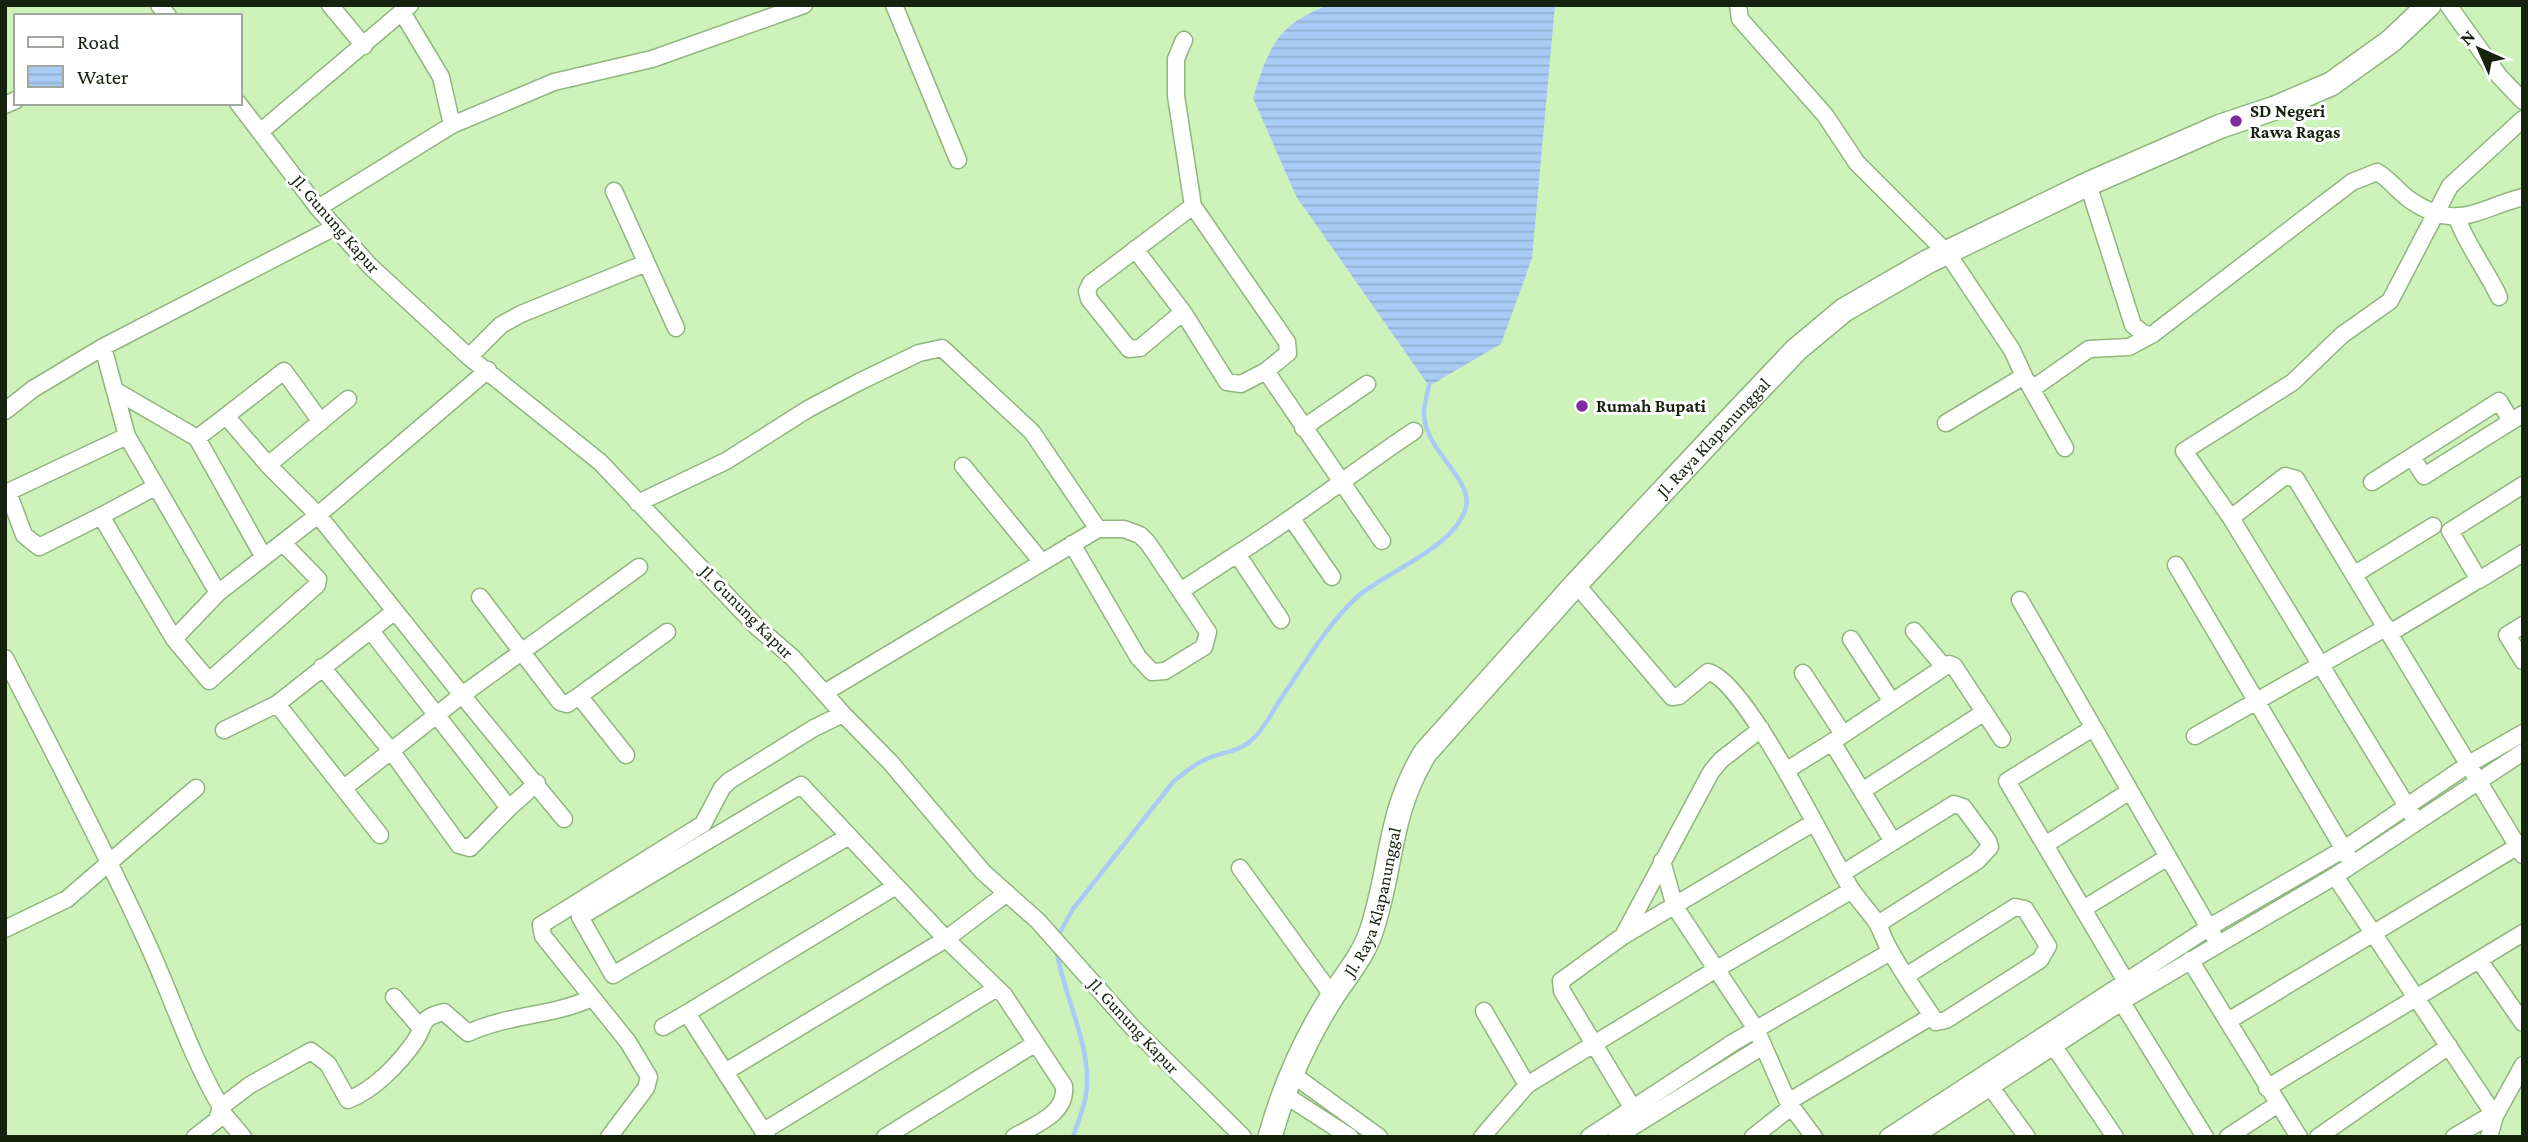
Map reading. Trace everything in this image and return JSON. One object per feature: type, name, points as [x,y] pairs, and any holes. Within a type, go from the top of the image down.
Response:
[{"type":"street","points":[[330,5],[364,46]]},
{"type":"street","points":[[318,208],[452,125],[554,82],[652,59],[777,11],[804,5]]},
{"type":"street","points":[[894,5],[958,160]]},
{"type":"street","points":[[1738,5],[1740,19],[1825,115],[1857,163],[1948,254],[2012,350],[2065,448]]},
{"type":"street","name":"Jl. Raya Klapanunggal","points":[[1270,1137],[1287,1084],[1332,995],[1371,932],[1398,809],[1407,783],[1424,754],[1531,637],[1576,583],[1797,350],[1867,294],[2088,184],[2221,126],[2275,108],[2330,84],[2391,41],[2429,5]]},
{"type":"street","points":[[2448,5],[2500,76],[2523,101]]},
{"type":"street","points":[[260,132],[406,9],[442,77],[452,125]]},
{"type":"street","points":[[1135,249],[1183,312],[1227,382],[1241,384],[1266,371],[1288,353],[1287,342],[1193,206],[1176,96],[1176,59],[1184,40]]},
{"type":"street","name":"Jl. Gunung Kapur","points":[[239,105],[318,208],[370,266],[469,357],[600,462],[756,626],[793,658],[891,763],[983,872],[1038,921],[1157,1053],[1243,1137]]},
{"type":"street","points":[[2416,821],[2231,518],[2184,451],[2293,382],[2342,335],[2390,301],[2450,186],[2523,119]]},
{"type":"street","points":[[1946,423],[2089,349],[2129,347],[2153,334],[2361,177],[2377,172],[2414,202],[2457,218],[2482,213],[2523,197]]},
{"type":"street","points":[[2088,184],[2133,325],[2140,333],[2153,334]]},
{"type":"street","points":[[614,191],[676,328]]},
{"type":"street","points":[[1183,312],[1140,348],[1133,349],[1126,346],[1089,299],[1087,291],[1091,283],[1193,206]]},
{"type":"street","points":[[2457,218],[2465,240],[2486,269],[2499,297]]},
{"type":"street","points":[[5,411],[33,389],[103,347],[335,227]]},
{"type":"street","points":[[469,357],[501,325],[520,314],[646,263]]},
{"type":"street","points":[[103,347],[127,436],[218,593]]},
{"type":"street","points":[[638,503],[726,461],[808,409],[859,382],[919,354],[942,348],[1032,432],[1098,528]]},
{"type":"street","points":[[174,639],[218,593],[283,543],[488,370]]},
{"type":"street","points":[[197,438],[284,371],[321,422]]},
{"type":"street","points":[[1266,371],[1382,541]]},
{"type":"street","points":[[1303,428],[1367,384]]},
{"type":"street","points":[[116,391],[197,438],[263,556]]},
{"type":"street","points":[[268,465],[348,399]]},
{"type":"street","points":[[2372,482],[2499,401],[2517,418],[2424,476],[2412,457]]},
{"type":"street","points":[[226,416],[268,465],[317,514],[564,819]]},
{"type":"street","points":[[1182,590],[1292,519],[1339,480],[1414,430]]},
{"type":"street","points":[[127,436],[7,493],[24,535],[35,546],[101,516],[155,487]]},
{"type":"street","points":[[963,466],[1041,561]]},
{"type":"street","points":[[2228,1021],[2521,848],[2295,479],[2285,476],[2275,481],[2231,518]]},
{"type":"street","points":[[2523,485],[2450,531],[2479,580],[2523,553]]},
{"type":"street","points":[[101,516],[174,639],[205,679],[211,680],[317,585],[318,579],[283,543]]},
{"type":"street","points":[[1292,519],[1332,577]]},
{"type":"street","points":[[2355,574],[2433,526]]},
{"type":"street","points":[[824,693],[1098,528],[1124,529],[1140,535],[1182,590],[1208,632],[1204,647],[1176,666],[1160,673],[1152,672],[1138,657],[1072,544]]},
{"type":"street","points":[[1237,554],[1281,620]]},
{"type":"street","points":[[2176,565],[2353,865]]},
{"type":"street","points":[[344,788],[364,769],[392,752],[462,695],[639,567]]},
{"type":"street","points":[[1576,583],[1672,697],[1679,696],[1705,674],[1712,673],[1762,729],[1787,769],[1813,823],[1852,890],[1878,925],[1890,952],[1932,1016],[1936,1021],[1943,1022],[2040,960],[2048,946],[2022,908],[2011,909],[1906,976]]},
{"type":"street","points":[[2195,736],[2473,583]]},
{"type":"street","points":[[480,597],[563,705],[667,632]]},
{"type":"street","points":[[2020,600],[2217,944]]},
{"type":"street","points":[[225,730],[277,704],[395,611]]},
{"type":"street","points":[[2523,625],[2507,635],[2523,661]]},
{"type":"street","points":[[371,631],[509,808]]},
{"type":"street","points":[[1914,631],[1944,667]]},
{"type":"street","points":[[1851,639],[1892,702]]},
{"type":"street","points":[[5,658],[111,864],[184,1024],[195,1062],[221,1109],[243,1137]]},
{"type":"street","points":[[1787,769],[1944,667],[1954,666],[2002,739]]},
{"type":"street","points":[[322,667],[392,752],[459,845],[465,849],[477,842],[537,783]]},
{"type":"street","points":[[1803,673],[1838,738],[1862,791],[1892,840]]},
{"type":"street","points":[[579,696],[626,755]]},
{"type":"street","points":[[277,704],[380,835]]},
{"type":"street","points":[[1862,791],[1983,713]]},
{"type":"street","points":[[609,1137],[646,1087],[649,1077],[628,1042],[543,936],[541,925],[703,824],[722,788],[729,781],[814,728],[843,714]]},
{"type":"street","points":[[2094,728],[2007,781],[2083,909],[2124,992],[2205,1137]]},
{"type":"street","points":[[1623,936],[1716,765],[1762,729]]},
{"type":"street","points":[[1914,1137],[1936,1131],[1992,1088],[2054,1048],[2208,928],[2343,849],[2469,764],[2523,733]]},
{"type":"street","points":[[1888,1137],[2124,992],[2190,960],[2335,876],[2523,752]]},
{"type":"street","points":[[849,836],[613,975],[580,917],[800,785],[849,836],[946,939],[997,988],[1065,1086],[1066,1099],[1062,1108],[1014,1137]]},
{"type":"street","points":[[5,929],[66,899],[111,864],[196,788]]},
{"type":"street","points":[[2045,845],[2130,791]]},
{"type":"street","points":[[1843,873],[1892,840],[1957,804],[1963,807],[1990,847],[1978,861],[1878,925]]},
{"type":"street","points":[[1632,1108],[1596,1043],[1562,991],[1561,981],[1623,936],[1813,823]]},
{"type":"street","points":[[2083,909],[2168,857]]},
{"type":"street","points":[[1662,862],[1675,907],[1756,1030],[1790,1104],[1814,1137]]},
{"type":"street","points":[[1240,868],[1332,995]]},
{"type":"street","points":[[2335,876],[2494,1115]]},
{"type":"street","points":[[663,1027],[896,886]]},
{"type":"street","points":[[1482,1137],[1527,1085],[1714,970],[1852,890]]},
{"type":"street","points":[[725,1072],[946,939],[1007,893]]},
{"type":"street","points":[[2267,1088],[2523,933]]},
{"type":"street","points":[[1589,1137],[1756,1030],[1890,952]]},
{"type":"street","points":[[2190,960],[2299,1137]]},
{"type":"street","points":[[2479,960],[2523,1023]]},
{"type":"street","points":[[687,1013],[766,1134],[997,988]]},
{"type":"street","points":[[394,997],[419,1026]]},
{"type":"street","points":[[195,1137],[217,1120],[221,1109],[250,1085],[311,1051],[328,1064],[348,1100],[374,1086],[417,1039],[419,1026],[430,1015],[444,1012],[468,1033],[496,1020],[565,1010],[592,998]]},
{"type":"street","points":[[1484,1011],[1527,1085]]},
{"type":"street","points":[[1753,1137],[1790,1104],[1932,1016]]},
{"type":"street","points":[[885,1137],[1036,1043]]},
{"type":"street","points":[[1616,1137],[1763,1046]]},
{"type":"street","points":[[2318,1137],[2449,1046]]},
{"type":"street","points":[[2054,1048],[2115,1137]]},
{"type":"street","points":[[2489,1137],[2494,1115],[2523,1065]]},
{"type":"street","points":[[1287,1084],[1350,1137]]},
{"type":"street","points":[[1287,1084],[1379,1137]]},
{"type":"street","points":[[1992,1088],[2027,1137]]},
{"type":"street","points":[[2228,1137],[2278,1104]]},
{"type":"street","points":[[2454,1137],[2494,1115]]},
{"type":"water","points":[[1328,5],[1555,5],[1532,258],[1501,344],[1429,386],[1296,196],[1253,98],[1270,52],[1285,30],[1296,21]]},
{"type":"waterway","points":[[1058,936],[1073,909],[1174,781],[1203,761],[1239,748],[1253,739],[1316,646],[1346,608],[1370,587],[1435,546],[1460,521],[1466,507],[1466,496],[1426,427],[1424,410],[1429,386]]},
{"type":"waterway","points":[[1056,948],[1081,1039],[1087,1076],[1085,1100],[1073,1137]]},
{"type":"place","name":"SD Negeri Rawa Ragas","points":[[2236,121]]},
{"type":"place","name":"Rumah Bupati","points":[[1582,406]]}]
